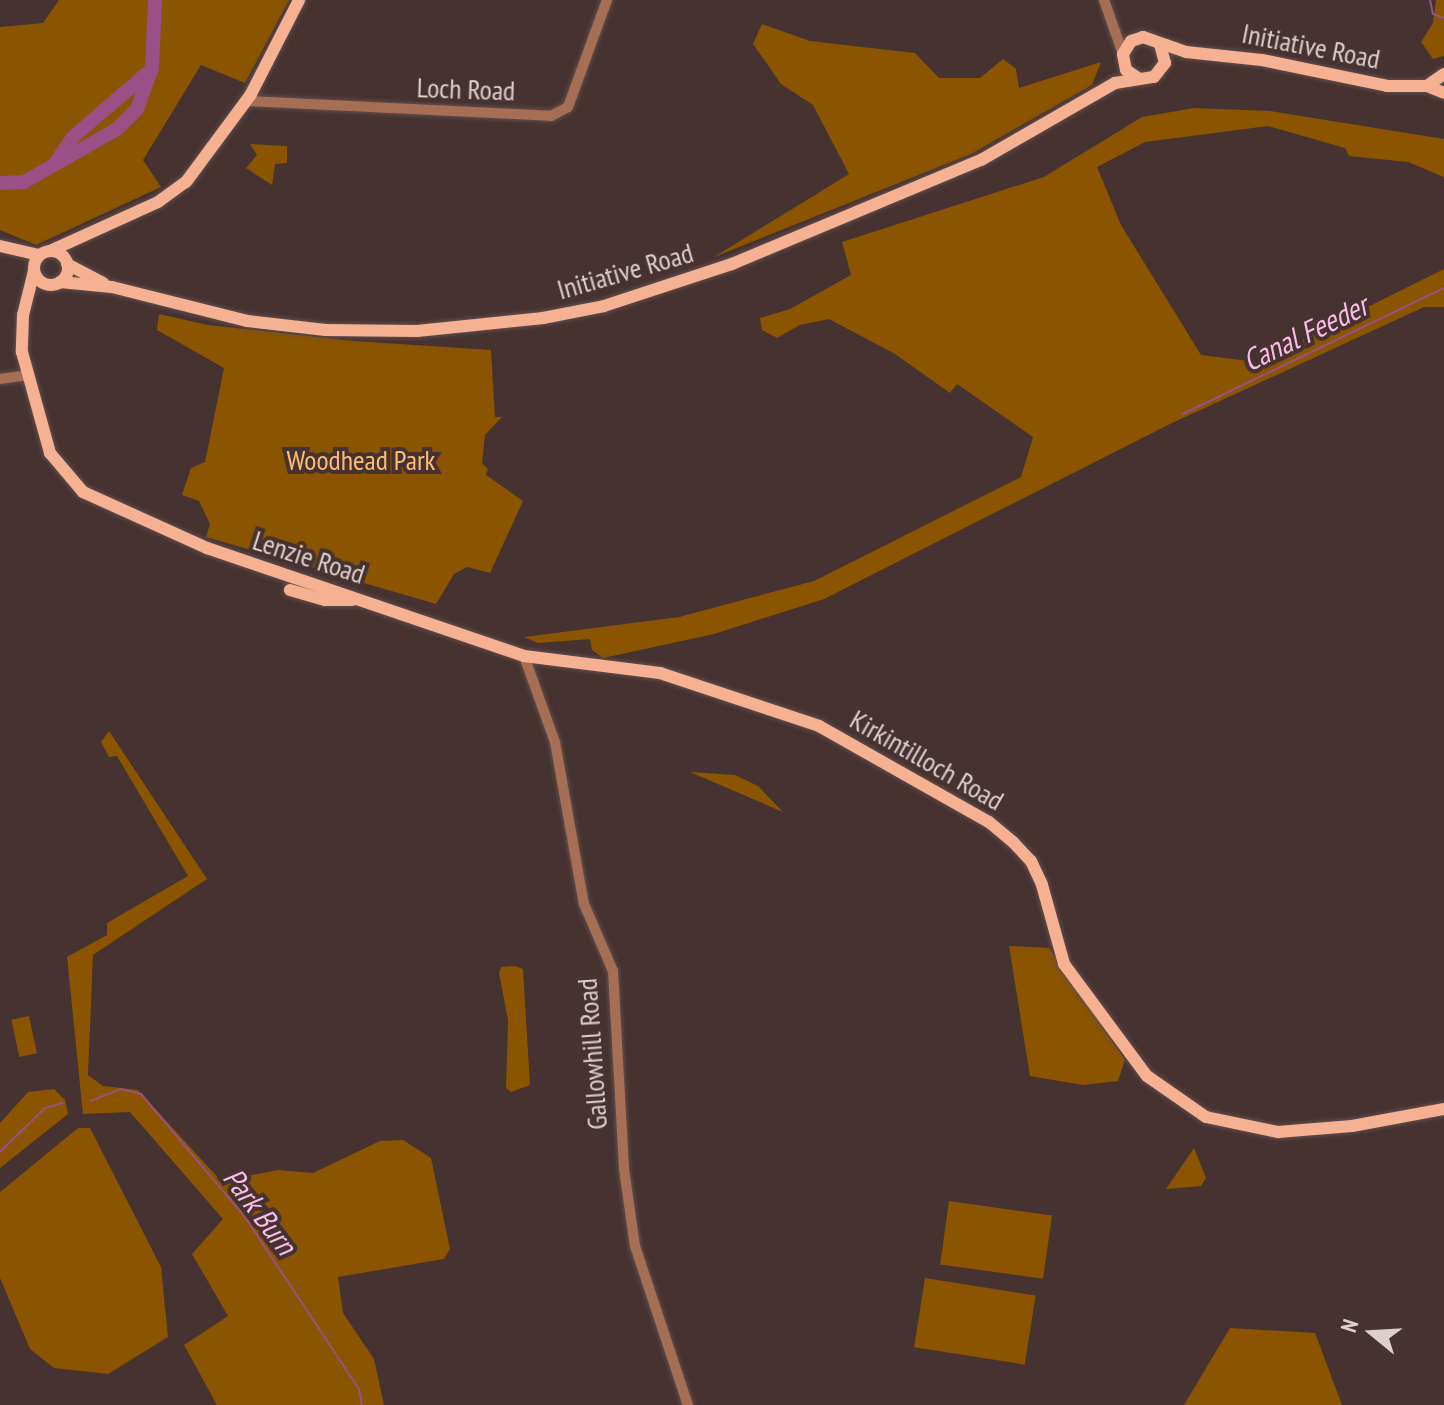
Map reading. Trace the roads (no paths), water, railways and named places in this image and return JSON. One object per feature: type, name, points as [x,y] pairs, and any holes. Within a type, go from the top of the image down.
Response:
[{"type":"main road","points":[[0,246],[21,254],[44,253],[158,202],[192,176],[247,101],[299,0]]},
{"type":"main road","points":[[1115,83],[1136,38],[1160,44],[1165,63]]},
{"type":"main road","name":"Initiative Road","points":[[1160,44],[1186,52],[1262,60],[1387,86],[1427,86],[1444,93]]},
{"type":"main road","points":[[1115,83],[1154,77],[1165,63],[1186,52]]},
{"type":"main road","points":[[1124,60],[1138,78]]},
{"type":"main road","points":[[1427,86],[1444,74]]},
{"type":"main road","points":[[1427,86],[1444,82]]},
{"type":"main road","name":"Initiative Road","points":[[112,287],[247,321],[325,330],[417,331],[543,318],[628,299],[732,264],[981,160],[1115,83]]},
{"type":"main road","points":[[30,297],[56,283],[74,239]]},
{"type":"main road","points":[[44,253],[112,287]]},
{"type":"main road","points":[[28,375],[21,331],[34,269],[44,253]]},
{"type":"main road","points":[[21,254],[34,269],[56,283],[112,287]]},
{"type":"main road","name":"Lenzie Road","points":[[28,375],[50,453],[83,492],[207,548],[524,656]]},
{"type":"main road","points":[[290,590],[325,600],[359,599]]},
{"type":"main road","name":"Kirkintilloch Road","points":[[524,656],[660,673],[754,701],[819,726],[996,826],[1031,861],[1064,964],[1088,1000],[1147,1076],[1206,1117],[1278,1132],[1352,1126],[1444,1109]]},
{"type":"street","name":"Loch Road","points":[[247,101],[551,116],[568,107],[607,0]]},
{"type":"street","points":[[1104,0],[1118,33],[1124,60]]},
{"type":"street","points":[[1118,33],[1136,38]]},
{"type":"street","points":[[0,379],[28,375]]},
{"type":"street","name":"Gallowhill Road","points":[[524,656],[555,742],[584,904],[613,971],[624,1169],[635,1246],[688,1405]]},
{"type":"waterway","points":[[0,183],[24,182],[117,129],[137,109],[152,68],[155,0]]},
{"type":"waterway","points":[[1430,0],[1433,14],[1444,18]]},
{"type":"waterway","points":[[56,162],[73,137],[152,69]]},
{"type":"waterway","name":"Canal Feeder","points":[[1183,414],[1444,288]]},
{"type":"waterway","name":"Park Burn","points":[[91,1101],[120,1089],[141,1094],[245,1217],[359,1389],[362,1405]]},
{"type":"waterway","name":"Park Burn","points":[[0,1152],[45,1108],[62,1103]]},
{"type":"park label","name":"Woodhead Park","points":[[361,460]]}]
